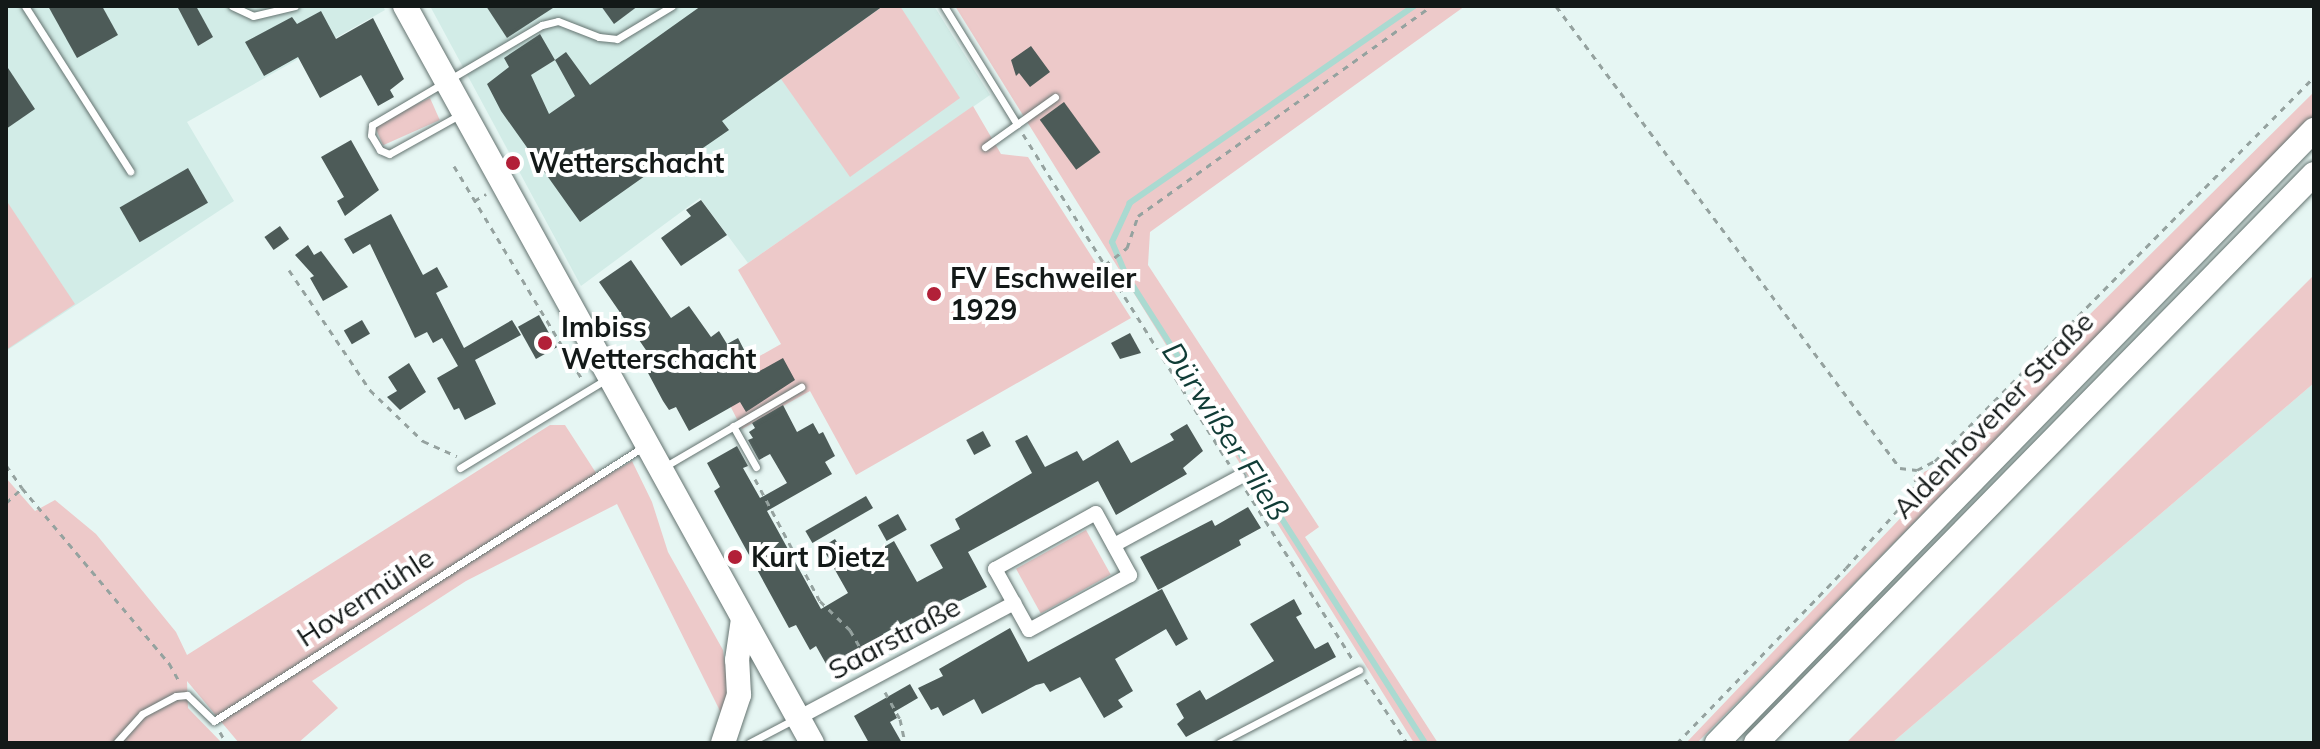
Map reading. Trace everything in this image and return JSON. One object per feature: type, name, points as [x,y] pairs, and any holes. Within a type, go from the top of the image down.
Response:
[{"type":"main road","points":[[405,6],[812,743]]},
{"type":"main road","name":"Aldenhovener Straße","points":[[1717,743],[2314,130]]},
{"type":"main road","name":"Aldenhovener Straße","points":[[1756,743],[2314,174]]},
{"type":"main road","points":[[723,743],[739,695],[737,660],[743,619]]},
{"type":"street","points":[[1114,545],[1238,478]]},
{"type":"street","points":[[1096,513],[1130,575],[1029,630],[1014,603],[995,569],[1096,513]]},
{"type":"street","name":"Saarstraße","points":[[798,718],[1014,603]]},
{"type":"lane","points":[[25,6],[130,171]]},
{"type":"lane","points":[[232,6],[253,16],[295,6]]},
{"type":"lane","points":[[464,112],[393,153],[384,154],[374,143],[372,125],[550,22],[617,39],[672,6]]},
{"type":"lane","points":[[944,6],[1017,124]]},
{"type":"lane","points":[[985,147],[1055,97]]},
{"type":"lane","points":[[460,468],[610,376]]},
{"type":"lane","points":[[662,468],[801,387]]},
{"type":"lane","points":[[733,426],[756,467]]},
{"type":"lane","name":"Hovermühle","points":[[187,695],[214,721],[648,444]]},
{"type":"lane","points":[[1219,743],[1359,670]]},
{"type":"lane","points":[[116,743],[142,714],[176,696],[187,695]]},
{"type":"lane","points":[[749,743],[798,718]]},
{"type":"path","points":[[1105,265],[1123,253],[1138,216],[1431,6]]},
{"type":"path","points":[[1556,6],[1900,468],[1917,470],[1935,461],[2314,77]]},
{"type":"path","points":[[1017,124],[1407,743]]},
{"type":"path","points":[[454,166],[588,390]]},
{"type":"path","points":[[289,270],[370,390],[423,441],[471,462]]},
{"type":"path","points":[[6,465],[169,663],[187,695]]},
{"type":"path","points":[[756,467],[754,482],[820,601],[850,630],[878,677],[900,719],[905,743]]},
{"type":"path","points":[[1677,743],[1846,568],[1913,493],[1917,470]]},
{"type":"path","points":[[6,503],[22,488]]},
{"type":"shaded area","points":[[6,6],[383,6],[385,10],[187,122],[234,201],[6,351]]},
{"type":"shaded area","points":[[430,6],[934,6],[990,95],[748,263],[700,198],[581,286]]},
{"type":"shaded area","points":[[883,6],[900,6],[960,98],[850,177],[781,79]]},
{"type":"shaded area","points":[[955,6],[1465,6],[1150,232],[1148,265],[1319,527],[1305,537],[1438,743],[1414,743]]},
{"type":"shaded area","points":[[2314,92],[2314,116],[1697,743],[1686,743],[1912,506],[1924,472],[1938,465]]},
{"type":"shaded area","points":[[430,98],[440,120],[383,145],[373,123]]},
{"type":"shaded area","name":"FV Eschweiler 1929","points":[[973,106],[1001,154],[1028,157],[1131,318],[856,475],[810,391],[742,429],[717,380],[781,344],[738,270]]},
{"type":"shaded area","points":[[6,200],[75,304],[6,350]]},
{"type":"shaded area","points":[[2314,275],[2314,383],[1892,743],[1846,743]]},
{"type":"shaded area","points":[[2314,383],[2314,743],[1892,743]]},
{"type":"shaded area","points":[[550,425],[565,425],[600,479],[632,461],[652,502],[668,552],[723,650],[728,687],[725,721],[617,504],[466,581],[312,681],[338,708],[298,743],[239,743],[187,681],[188,708],[222,743],[6,743],[6,478],[35,511],[55,500],[96,534],[176,632],[187,655]]},
{"type":"shaded area","points":[[1086,530],[1111,575],[1041,613],[1016,569]]},
{"type":"building","points":[[48,6],[102,6],[118,35],[77,58]]},
{"type":"building","points":[[177,6],[196,6],[213,37],[198,46]]},
{"type":"building","points":[[486,6],[556,6],[507,38]]},
{"type":"building","points":[[601,6],[638,6],[614,24]]},
{"type":"building","points":[[701,6],[883,6],[722,121],[729,130],[687,159],[684,155],[678,160],[676,154],[580,222],[501,111],[487,84],[509,67],[504,58],[540,34],[555,60],[566,52],[590,85]],"holes":[[[555,60],[575,96],[549,114],[531,75]]]},
{"type":"building","points":[[321,11],[336,39],[373,18],[404,79],[390,90],[394,97],[378,106],[361,75],[320,98],[298,57],[264,76],[245,42],[292,17],[297,24]]},
{"type":"building","points":[[1031,46],[1050,72],[1030,87],[1019,73],[1016,76],[1011,60]]},
{"type":"building","points":[[6,65],[35,109],[6,129]]},
{"type":"building","points":[[1064,102],[1100,152],[1076,170],[1040,120]]},
{"type":"building","points":[[351,140],[379,190],[345,216],[337,201],[344,197],[321,157]]},
{"type":"building","points":[[188,168],[208,203],[140,242],[120,208]]},
{"type":"building","points":[[701,200],[727,235],[681,266],[661,238],[691,216],[686,210]]},
{"type":"building","points":[[391,214],[423,275],[437,267],[448,287],[436,293],[464,348],[512,320],[521,335],[475,360],[496,404],[465,420],[459,408],[454,410],[437,378],[458,366],[442,338],[433,343],[427,332],[415,338],[370,244],[353,254],[344,239]]},
{"type":"building","points":[[280,226],[289,239],[274,250],[264,237]]},
{"type":"building","points":[[308,245],[314,255],[321,251],[348,287],[323,301],[310,278],[314,276],[295,255]]},
{"type":"building","points":[[631,260],[671,318],[689,306],[711,337],[719,331],[727,344],[738,338],[756,373],[783,358],[795,380],[746,412],[740,402],[689,431],[676,407],[669,410],[663,401],[640,358],[648,353],[599,282]]},
{"type":"building","points":[[539,315],[557,347],[536,359],[518,327]]},
{"type":"building","points":[[362,320],[370,334],[352,344],[344,330]]},
{"type":"building","points":[[1130,333],[1141,353],[1120,359],[1111,343]]},
{"type":"building","points":[[409,363],[426,392],[400,410],[387,397],[397,391],[388,377]]},
{"type":"building","points":[[783,405],[797,432],[813,423],[819,434],[823,432],[835,456],[825,462],[832,474],[767,511],[821,609],[848,593],[822,547],[835,539],[852,566],[894,541],[917,582],[943,568],[930,545],[960,529],[955,519],[1032,473],[1015,441],[1027,435],[1045,467],[1077,451],[1083,461],[1118,440],[1131,463],[1174,440],[1170,434],[1187,424],[1203,451],[1183,468],[1187,474],[1116,515],[1098,481],[968,552],[987,587],[915,624],[912,618],[883,634],[886,640],[861,653],[865,662],[845,673],[840,665],[830,671],[816,646],[810,650],[796,625],[789,628],[714,491],[720,487],[707,463],[737,446],[748,466],[743,468],[760,498],[787,483],[770,454],[759,460],[748,440],[753,438],[749,432],[755,428],[752,423]]},
{"type":"building","points":[[983,431],[991,446],[974,455],[966,440]]},
{"type":"building","points":[[866,496],[873,508],[812,543],[805,531]]},
{"type":"building","points":[[1248,507],[1261,528],[1239,540],[1241,545],[1158,590],[1140,557],[1212,520],[1215,526]]},
{"type":"building","points":[[898,514],[907,530],[887,541],[878,525]]},
{"type":"building","points":[[1162,589],[1188,639],[1176,646],[1166,629],[1115,659],[1133,691],[1118,700],[1123,707],[1104,718],[1080,677],[1050,692],[1044,683],[1036,685],[982,714],[974,699],[943,716],[938,707],[931,710],[918,688],[943,676],[939,669],[1010,628],[1028,662]]},
{"type":"building","points":[[1294,599],[1302,614],[1296,617],[1315,649],[1328,642],[1336,657],[1186,737],[1177,724],[1184,718],[1176,704],[1200,690],[1206,700],[1274,661],[1250,624]]},
{"type":"building","points":[[910,684],[918,698],[894,712],[897,718],[890,722],[902,743],[869,743],[854,716]]},
{"type":"waterway","name":"Dürwißer Fließ","points":[[1414,6],[1130,203],[1112,242],[1126,275],[1425,743]]},
{"type":"place","name":"Wetterschacht","points":[[513,163]]},
{"type":"place","name":"FV Eschweiler 1929","points":[[934,294]]},
{"type":"place","name":"Imbiss Wetterschacht","points":[[545,343]]},
{"type":"place","name":"Kurt Dietz","points":[[735,557]]}]
